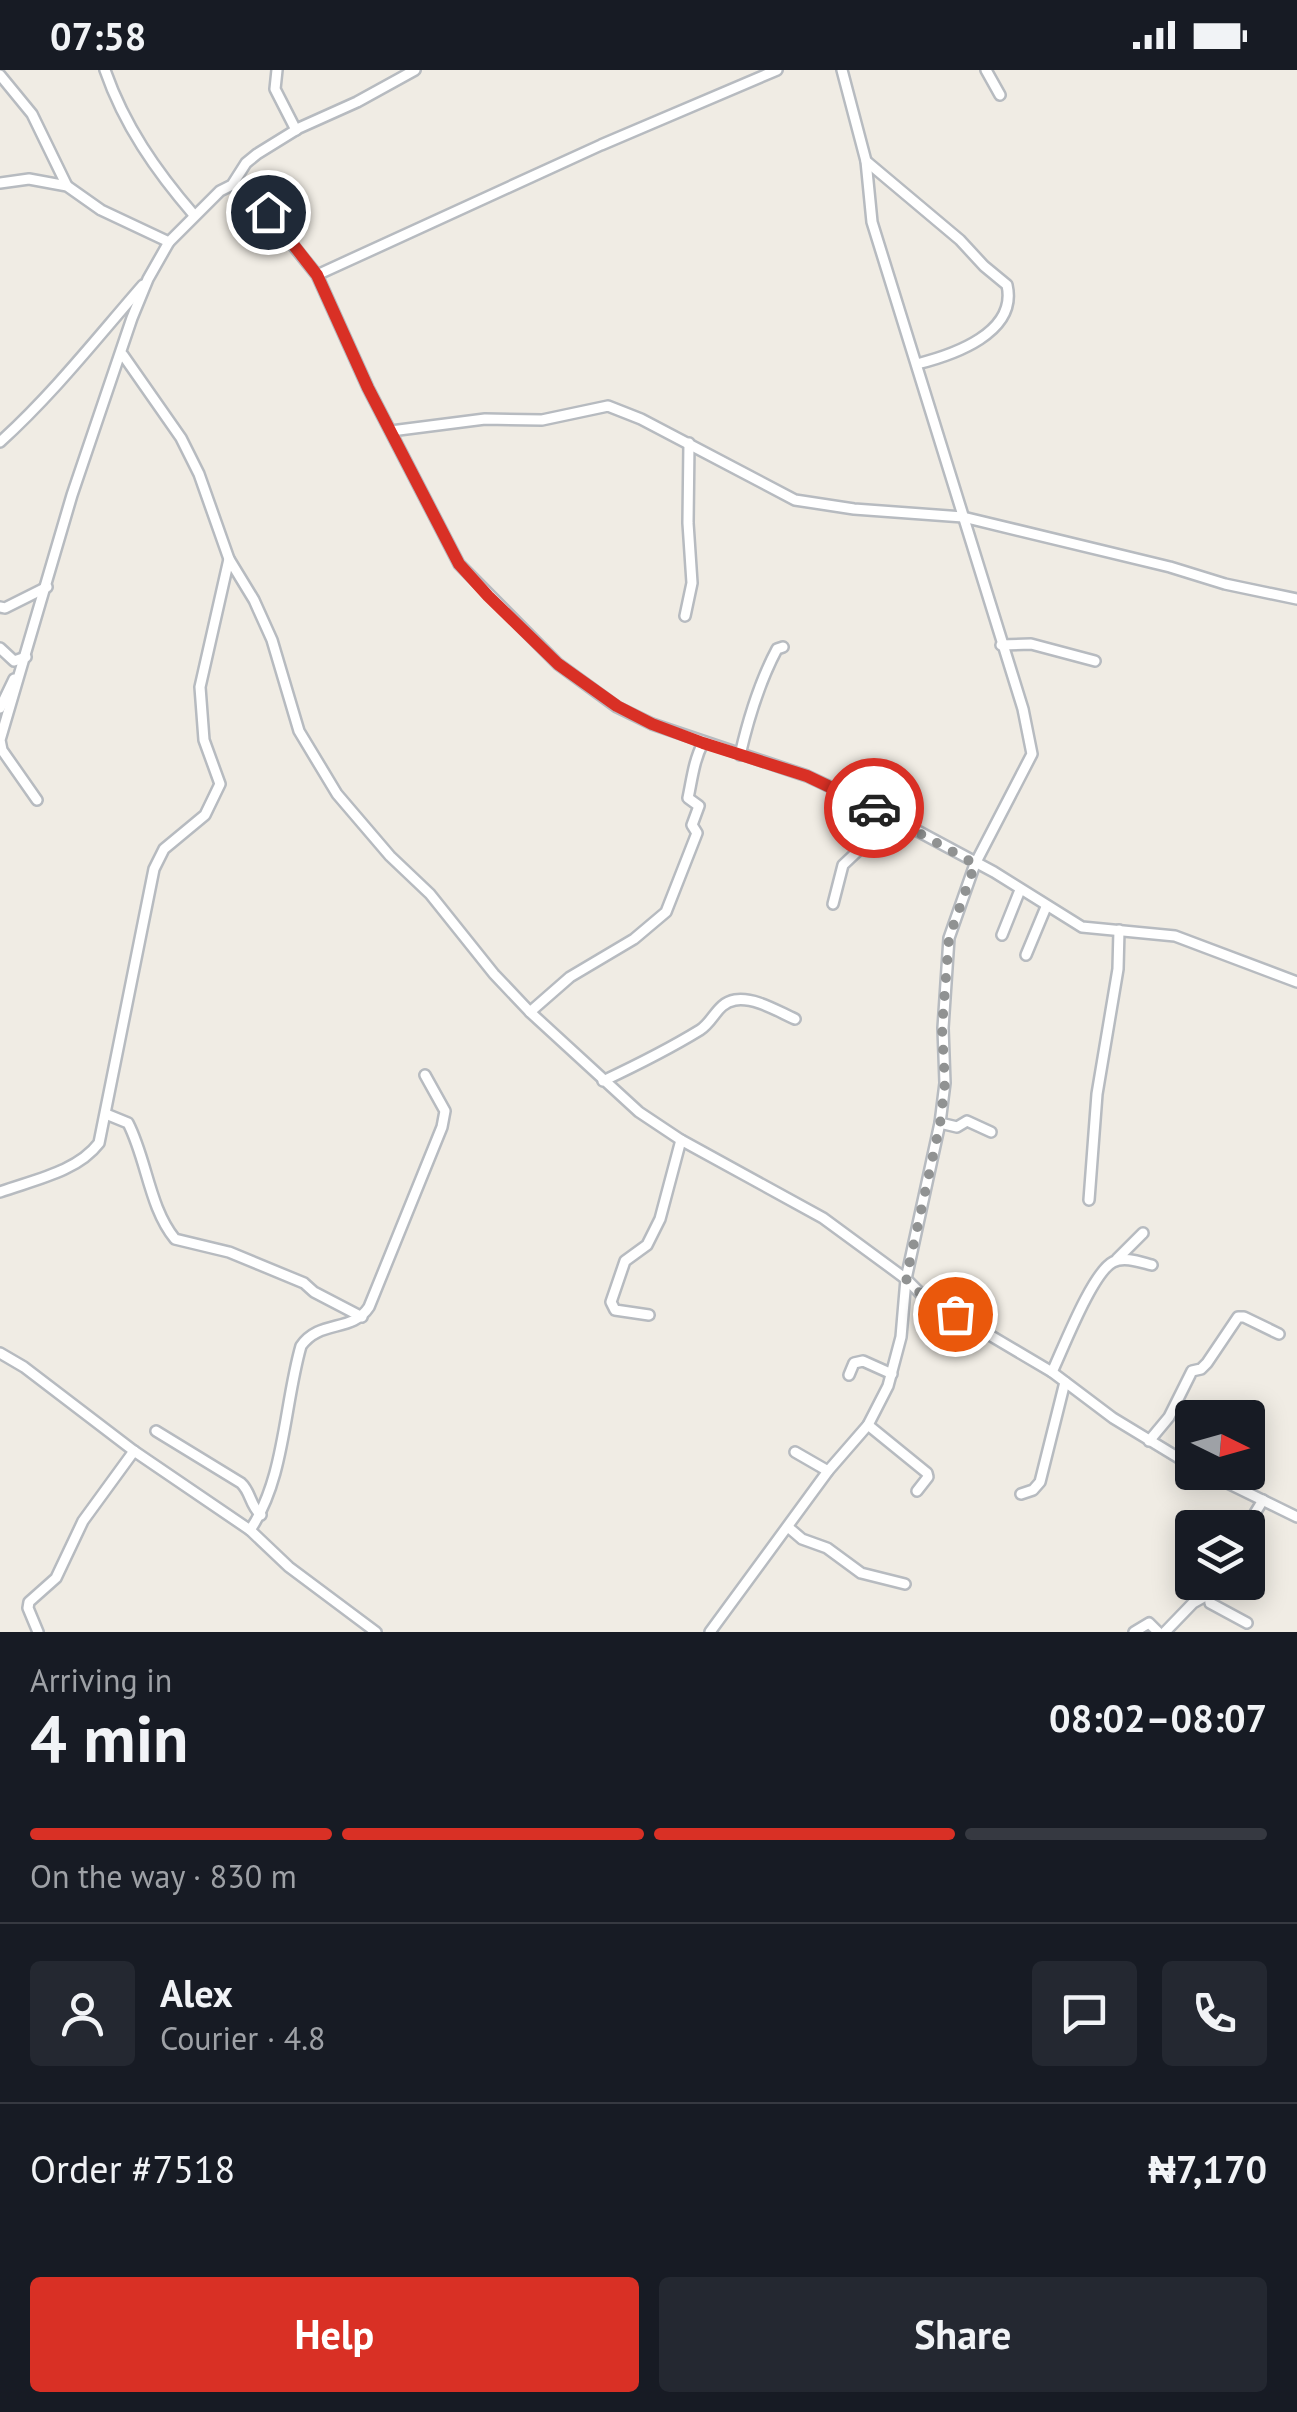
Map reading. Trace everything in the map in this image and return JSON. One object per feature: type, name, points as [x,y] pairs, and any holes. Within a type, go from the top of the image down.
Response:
[{"type":"street","points":[[105,70],[113,94],[149,160],[194,215]]},
{"type":"street","points":[[277,70],[274,90],[296,130]]},
{"type":"street","points":[[0,442],[32,413],[148,279],[169,242],[220,191],[232,185],[246,163],[296,130],[416,70]]},
{"type":"street","points":[[317,275],[474,201],[777,70]]},
{"type":"street","points":[[710,1632],[828,1472],[868,1425],[892,1374],[902,1337],[906,1279],[940,1124],[946,1063],[942,1028],[949,938],[975,864],[1032,754],[1023,709],[872,222],[866,160],[842,70]]},
{"type":"street","points":[[986,70],[1000,96]]},
{"type":"street","points":[[0,75],[32,114],[67,186]]},
{"type":"street","points":[[866,160],[1007,285],[1008,305],[1001,319],[973,345],[917,364]]},
{"type":"street","points":[[0,183],[29,179],[67,186],[101,210],[169,242]]},
{"type":"street","points":[[232,185],[243,187],[253,196],[282,227],[317,275],[368,388],[459,564],[558,664],[617,706],[652,724],[807,776],[871,806],[994,872],[1082,927],[1175,936],[1297,982]]},
{"type":"street","points":[[36,800],[2,750],[0,740],[72,495],[148,279]]},
{"type":"street","points":[[122,355],[181,438],[200,474],[230,559],[272,640],[299,731],[337,794],[390,856],[430,894],[530,1012],[603,1082],[681,1140],[822,1218],[922,1295],[1052,1372],[1175,1456]]},
{"type":"street","points":[[391,431],[485,419],[542,420],[608,406],[795,500],[854,510],[963,517],[1297,599]]},
{"type":"street","points":[[685,616],[692,582],[689,444]]},
{"type":"street","points":[[0,1192],[57,1173],[86,1156],[99,1143],[154,869],[164,849],[205,815],[220,784],[204,740],[200,687],[230,559]]},
{"type":"street","points":[[0,606],[5,608],[46,587]]},
{"type":"street","points":[[1002,645],[1031,644],[1096,661]]},
{"type":"street","points":[[740,756],[750,715],[774,654],[783,647]]},
{"type":"street","points":[[0,648],[14,661],[24,662]]},
{"type":"street","points":[[1,705],[24,662]]},
{"type":"street","points":[[530,1012],[570,977],[634,940],[666,912],[697,833],[692,826],[699,806],[688,798],[694,761],[703,743]]},
{"type":"street","points":[[832,904],[844,865],[861,848],[871,806]]},
{"type":"street","points":[[1002,935],[1020,890]]},
{"type":"street","points":[[1026,955],[1046,907]]},
{"type":"street","points":[[1089,1200],[1097,1094],[1118,969],[1119,930]]},
{"type":"street","points":[[603,1082],[672,1049],[732,1001],[759,1004],[794,1019]]},
{"type":"street","points":[[250,1530],[261,1514],[276,1466],[300,1346],[313,1332],[362,1317],[380,1282],[445,1118],[445,1111],[424,1075]]},
{"type":"street","points":[[106,1114],[128,1123],[142,1149],[156,1208],[175,1238],[229,1252],[304,1283],[362,1317]]},
{"type":"street","points":[[940,1124],[957,1127],[967,1121],[991,1132]]},
{"type":"street","points":[[649,1315],[614,1310],[611,1302],[625,1262],[647,1244],[660,1219],[681,1140]]},
{"type":"street","points":[[1052,1372],[1090,1292],[1143,1233]]},
{"type":"street","points":[[1115,1261],[1152,1264]]},
{"type":"street","points":[[1149,1441],[1169,1417],[1192,1371],[1207,1363],[1238,1318],[1244,1317],[1279,1334]]},
{"type":"street","points":[[0,1353],[250,1530],[288,1567],[376,1632]]},
{"type":"street","points":[[849,1375],[850,1368],[859,1361],[892,1374]]},
{"type":"street","points":[[1021,1494],[1033,1490],[1040,1482],[1065,1382]]},
{"type":"street","points":[[868,1425],[928,1473],[916,1491]]},
{"type":"street","points":[[156,1430],[248,1488],[255,1510],[261,1514]]},
{"type":"street","points":[[38,1632],[28,1608],[30,1602],[56,1578],[83,1522],[134,1451]]},
{"type":"street","points":[[796,1452],[828,1472]]},
{"type":"street","points":[[1242,1490],[1297,1517]]},
{"type":"street","points":[[1256,1510],[1262,1500]]},
{"type":"street","points":[[788,1527],[802,1539],[827,1548],[861,1573],[905,1584]]},
{"type":"street","points":[[1134,1632],[1149,1623],[1162,1632],[1199,1600]]},
{"type":"street","points":[[1210,1600],[1247,1623]]},
{"type":"way so far","points":[[874,808],[975,864],[956,915],[945,962],[942,1028],[946,1063],[940,1124],[906,1279],[922,1295],[955,1314]]},
{"type":"route","points":[[268,212],[317,275],[368,388],[459,564],[488,596],[558,664],[617,706],[703,743],[807,776],[874,808]]}]
